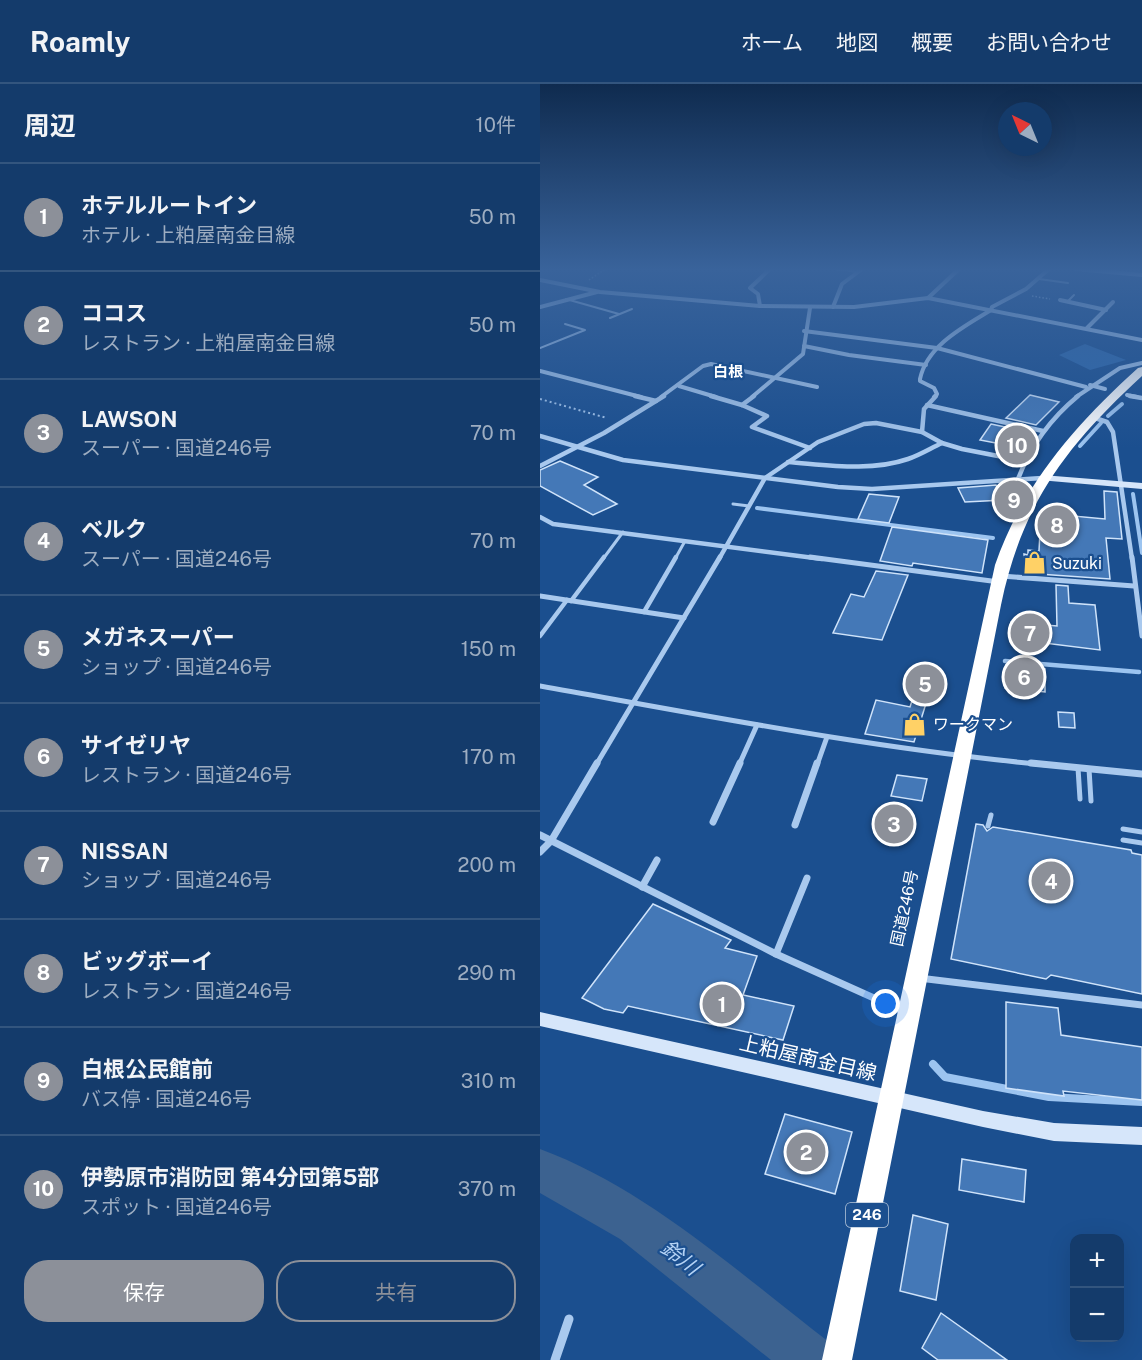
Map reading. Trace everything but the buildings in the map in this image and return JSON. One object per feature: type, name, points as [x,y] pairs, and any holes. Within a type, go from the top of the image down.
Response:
[{"type":"highway","name":"国道246号","points":[[840,1346],[908,1013],[1000,579],[1008,551],[1042,478],[1091,416],[1142,370]]},
{"type":"street","points":[[922,432],[924,409],[937,394],[934,388],[920,381],[919,376],[936,348],[946,338],[961,329]]},
{"type":"street","points":[[1090,329],[1142,340]]},
{"type":"street","points":[[742,405],[802,354],[804,331],[936,348],[1105,389]]},
{"type":"street","points":[[804,346],[849,355],[926,365]]},
{"type":"street","points":[[1018,479],[1024,461],[1043,431],[1059,412],[1088,386],[1127,364],[1142,363]]},
{"type":"street","points":[[540,466],[579,448],[656,401],[703,366],[711,364],[817,387]]},
{"type":"street","points":[[540,371],[656,401]]},
{"type":"street","points":[[679,386],[742,405],[767,416],[752,427],[810,448]]},
{"type":"street","points":[[1127,395],[1142,398]]},
{"type":"street","points":[[927,405],[1043,431]]},
{"type":"street","points":[[1091,416],[1109,425],[1122,485],[1142,636]]},
{"type":"street","points":[[540,852],[551,841],[635,702],[765,478],[819,442],[864,424],[888,423],[922,432],[942,443],[1024,461]]},
{"type":"street","points":[[540,436],[623,460],[872,489],[1042,478],[1142,486]]},
{"type":"street","points":[[787,462],[855,467],[883,465],[909,459],[942,443]]},
{"type":"street","points":[[540,517],[553,524],[1000,579],[1134,586]]},
{"type":"street","points":[[540,596],[684,618]]},
{"type":"street","points":[[540,686],[827,737],[963,757],[1142,774]]},
{"type":"street","points":[[713,822],[757,725]]},
{"type":"street","points":[[795,825],[827,737]]},
{"type":"street","points":[[540,835],[776,954],[872,999],[908,1013]]},
{"type":"street","points":[[642,887],[657,860]]},
{"type":"street","points":[[776,954],[807,878]]},
{"type":"street","points":[[916,978],[1142,1005]]},
{"type":"street","name":"上粕屋南金目線","points":[[540,1020],[891,1099],[1054,1132],[1142,1136]]},
{"type":"street","points":[[555,1360],[569,1319]]},
{"type":"lane","points":[[540,348],[585,330],[580,329]]},
{"type":"lane","points":[[733,504],[749,506]]},
{"type":"lane","points":[[540,636],[623,532]]},
{"type":"lane","points":[[644,612],[686,541]]},
{"type":"lane","points":[[1078,768],[1080,799]]},
{"type":"lane","points":[[1089,769],[1091,801]]},
{"type":"lane","points":[[988,826],[990,815]]},
{"type":"lane","points":[[1123,829],[1142,832]]},
{"type":"lane","points":[[1123,840],[1142,843]]},
{"type":"path","points":[[540,399],[621,422]]},
{"type":"shaded area","points":[[1085,344],[1126,360],[1090,370],[1059,355]]},
{"type":"waterway","points":[[1108,416],[1122,404]]},
{"type":"waterway","points":[[1080,446],[1101,423]]},
{"type":"waterway","points":[[1133,494],[1142,553]]},
{"type":"waterway","points":[[757,508],[993,538]]},
{"type":"waterway","points":[[1005,661],[1139,672]]},
{"type":"waterway","points":[[933,1064],[945,1077],[1049,1097],[1142,1102]]},
{"type":"waterway","name":"鈴川","points":[[540,1171],[564,1180],[636,1223],[811,1360]]},
{"type":"place","name":"伊勢原市消防団 第4分団第5部","points":[[1017,445]]},
{"type":"place","name":"白根公民館前","points":[[1014,500]]},
{"type":"place","name":"ビッグボーイ","points":[[1057,525]]},
{"type":"place","name":"Suzuki","points":[[1034,563]]},
{"type":"place","name":"NISSAN","points":[[1030,633]]},
{"type":"place","name":"サイゼリヤ","points":[[1024,677]]},
{"type":"place","name":"メガネスーパー","points":[[925,684]]},
{"type":"place","name":"ワークマン","points":[[915,724]]},
{"type":"place","name":"LAWSON","points":[[894,824]]},
{"type":"place","name":"ベルク","points":[[1051,881]]},
{"type":"place","name":"ホテルルートイン","points":[[722,1004]]},
{"type":"place","name":"ココス","points":[[806,1152]]},
{"type":"district","name":"白根","points":[[728,372]]}]
